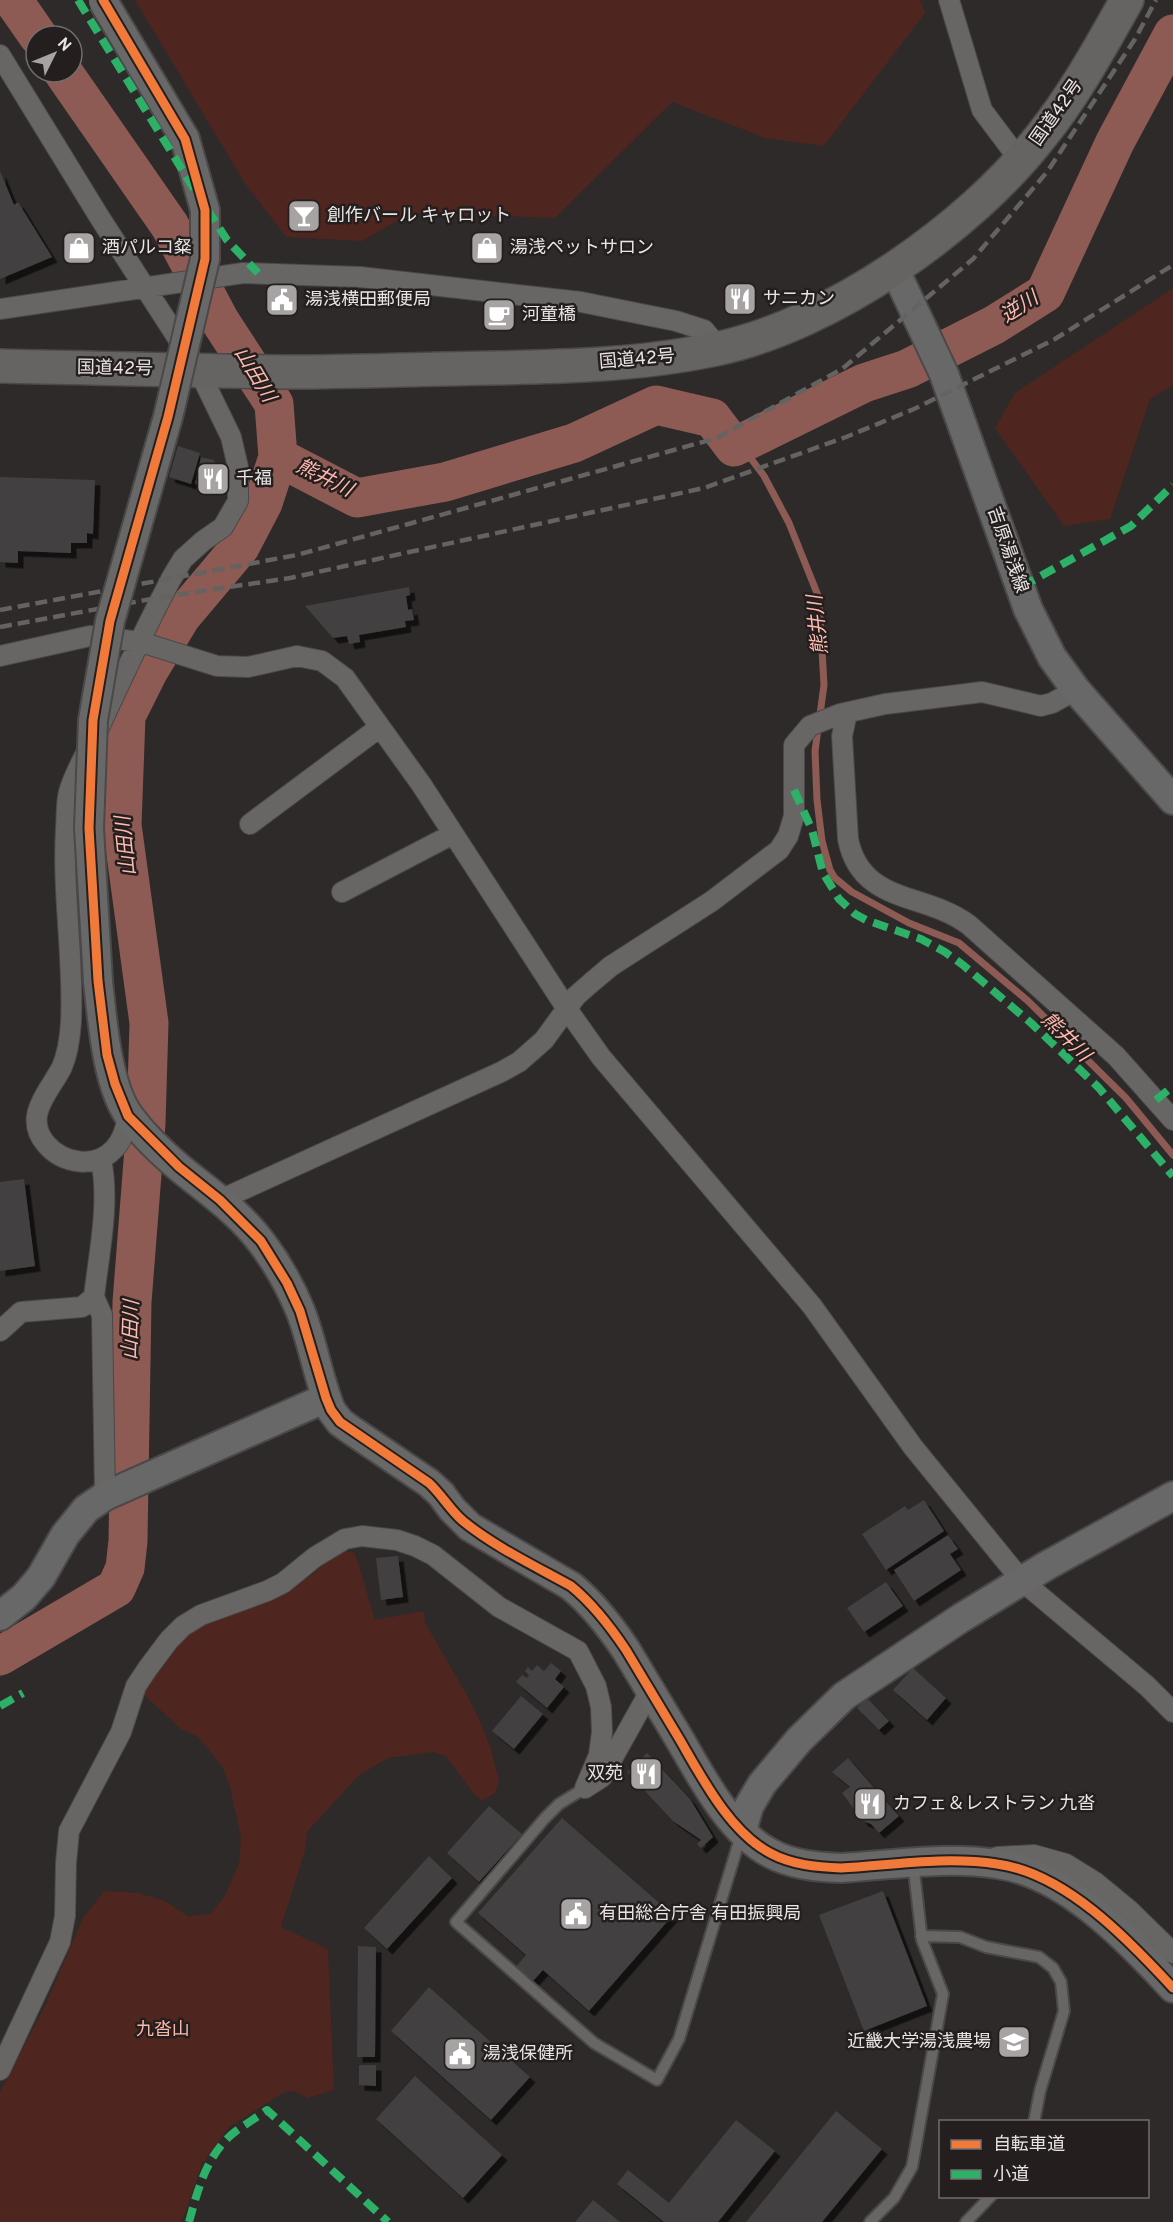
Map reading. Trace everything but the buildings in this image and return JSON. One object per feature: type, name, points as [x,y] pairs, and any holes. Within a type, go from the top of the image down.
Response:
[{"type":"highway","name":"国道42号","points":[[0,366],[298,372],[540,367],[669,358],[720,349],[766,334],[807,317],[894,268],[956,222],[990,193],[1021,162],[1067,102],[1127,0]]},
{"type":"street","points":[[103,0],[185,139],[205,210],[205,259],[168,417],[110,621],[93,720],[89,828],[98,981],[107,1054],[115,1084],[128,1116],[179,1167],[220,1200],[261,1241],[287,1283],[300,1311],[326,1398],[340,1422],[429,1483],[441,1494],[460,1519],[470,1527],[571,1586],[585,1598],[612,1630],[709,1789],[742,1832],[770,1853],[786,1860],[841,1868],[972,1861],[1007,1855],[1034,1856],[1066,1864],[1095,1882],[1129,1910],[1173,1953]]},
{"type":"street","points":[[949,0],[982,110],[1021,162]]},
{"type":"street","points":[[0,55],[100,218],[205,371],[231,437],[238,467],[238,501],[224,527],[203,541],[183,559],[171,579],[68,792],[64,851],[71,1023],[62,1066],[42,1097],[37,1124],[40,1135],[47,1145],[59,1155],[79,1161],[101,1159],[114,1149],[123,1136],[128,1116]]},
{"type":"street","name":"吉原湯浅線","points":[[894,268],[944,374],[1028,609],[1052,657],[1076,690],[1169,794]]},
{"type":"street","points":[[0,309],[243,273],[360,277],[581,302],[676,321],[704,330],[720,349]]},
{"type":"street","points":[[0,656],[90,636],[141,642],[217,666],[248,667],[297,656],[322,661],[345,678],[422,784],[567,1009],[601,1057],[812,1306],[913,1447],[1022,1581],[1147,1686],[1173,1712]]},
{"type":"street","points":[[220,1200],[519,1062],[552,1031],[576,996],[611,966],[712,901],[779,850],[788,836],[794,816],[794,745],[810,726],[848,712],[885,704],[982,692],[1041,706],[1052,703],[1076,690]]},
{"type":"street","points":[[848,712],[842,736],[848,839],[852,855],[861,872],[885,891],[948,911],[969,925],[1116,1056],[1173,1120]]},
{"type":"street","points":[[250,824],[380,727]]},
{"type":"street","points":[[342,892],[453,834]]},
{"type":"street","points":[[101,1159],[105,1178],[104,1209],[94,1297],[102,1315],[105,1496]]},
{"type":"street","points":[[0,1331],[21,1312],[82,1307],[94,1297]]},
{"type":"street","points":[[0,1616],[24,1597],[41,1577],[65,1535],[86,1509],[105,1496],[326,1398]]},
{"type":"street","points":[[742,1832],[749,1806],[762,1784],[799,1740],[844,1696],[961,1618],[1173,1496]]},
{"type":"street","points":[[0,2070],[60,1942],[65,1916],[69,1831],[121,1732],[136,1686],[169,1640],[183,1626],[201,1615],[275,1587],[315,1557],[345,1539],[362,1536],[397,1540],[415,1546],[433,1555],[499,1607],[578,1651],[596,1686],[601,1707],[602,1732],[599,1755],[585,1788]]},
{"type":"street","points":[[585,1788],[602,1777],[650,1691]]},
{"type":"street","points":[[972,1861],[1026,1870],[1077,1897],[1102,1918],[1173,1988]]},
{"type":"lane","points":[[585,1788],[559,1804],[545,1818],[456,1922],[594,2043],[657,2080],[679,2039],[742,1832]]},
{"type":"lane","points":[[870,2222],[894,2198],[912,2167],[943,1994],[921,1936],[913,1863]]},
{"type":"lane","points":[[921,1936],[960,1937],[986,1947],[1039,1957],[1053,1968],[1061,1982],[1064,2011],[1040,2091],[1034,2120]]},
{"type":"lane","points":[[966,2222],[989,2198]]},
{"type":"green space","points":[[135,0],[920,0],[925,13],[824,146],[765,138],[672,102],[555,218],[411,213],[362,241],[286,237],[244,182]]},
{"type":"green space","points":[[1173,288],[1173,385],[1150,399],[1110,519],[1064,526],[995,428],[1015,393]]},
{"type":"green space","name":"九沓山","points":[[339,1550],[355,1553],[375,1620],[424,1611],[425,1623],[466,1693],[490,1746],[499,1781],[495,1793],[482,1801],[473,1793],[446,1756],[433,1752],[388,1758],[359,1775],[307,1832],[305,1851],[281,1927],[328,1949],[334,2090],[308,2098],[293,2091],[283,2093],[229,2127],[202,2164],[184,2217],[180,2222],[0,2222],[0,2092],[45,2006],[83,1918],[104,1891],[139,1893],[165,1901],[188,1916],[210,1914],[224,1897],[239,1864],[241,1837],[230,1787],[222,1766],[198,1737],[181,1729],[142,1693],[168,1655],[202,1622],[282,1594],[314,1573]]},
{"type":"waterway","name":"山田川","points":[[13,0],[30,24]]},
{"type":"waterway","name":"逆川","points":[[278,457],[357,498],[445,482],[574,443],[656,405],[712,418],[734,447],[864,383],[907,369],[994,325],[1045,293],[1115,142],[1173,34]]},
{"type":"waterway","name":"山田川","points":[[0,1656],[116,1588],[125,1568],[128,1541],[132,1302],[146,1123],[149,1023],[122,825],[126,716],[148,672],[181,617],[240,547],[263,503],[278,457],[274,404],[220,321],[170,226],[71,84]]},
{"type":"waterway","name":"熊井川","points":[[734,447],[752,460],[764,476],[789,523],[819,598],[824,685],[815,751],[817,800],[822,841],[830,870],[835,878],[852,892],[909,923],[959,943],[1028,1001],[1126,1098],[1173,1155]]},
{"type":"railway","points":[[0,610],[297,555],[717,438],[842,369],[973,259],[1047,172],[1135,39],[1156,0]]},
{"type":"railway","points":[[0,627],[162,597],[290,578],[704,488],[846,437],[914,409],[1055,339],[1173,265]]},
{"type":"marked path","points":[[78,0],[194,189]]},
{"type":"marked path","points":[[207,209],[227,240],[258,273]]},
{"type":"marked path","points":[[1021,587],[1131,526],[1173,485]]},
{"type":"marked path","points":[[794,790],[812,830],[823,873],[839,899],[855,914],[866,920],[921,939],[963,965],[1031,1023],[1099,1088],[1173,1176]]},
{"type":"marked path","points":[[1156,1100],[1173,1086]]},
{"type":"marked path","points":[[0,1706],[23,1693]]},
{"type":"marked path","points":[[189,2222],[205,2172],[218,2150],[236,2131],[267,2110],[388,2222]]},
{"type":"cycle path","points":[[103,0],[185,139],[205,210],[205,259],[168,417],[110,621],[93,720],[89,828],[98,981],[107,1055],[115,1084],[128,1116],[179,1167],[220,1200],[261,1241],[287,1283],[300,1311],[326,1398],[340,1422],[429,1483],[458,1517],[475,1530],[571,1586],[587,1600],[626,1650],[718,1803],[742,1832],[756,1844],[787,1860],[823,1867],[958,1861],[997,1864],[1022,1870],[1047,1880],[1094,1911],[1136,1949],[1173,1988]]},
{"type":"place","name":"創作バール キャロット","points":[[304,216]]},
{"type":"place","name":"酒パルコ粲","points":[[79,248]]},
{"type":"place","name":"湯浅ペットサロン","points":[[487,248]]},
{"type":"place","name":"サニカン","points":[[740,299]]},
{"type":"place","name":"湯浅横田郵便局","points":[[282,300]]},
{"type":"place","name":"河童橋","points":[[499,315]]},
{"type":"place","name":"千福","points":[[213,479]]},
{"type":"place","name":"双苑","points":[[646,1774]]},
{"type":"place","name":"カフェ＆レストラン 九沓","points":[[870,1804]]},
{"type":"place","name":"有田総合庁舎 有田振興局","points":[[576,1914]]},
{"type":"place","name":"近畿大学湯浅農場","points":[[1014,2042]]},
{"type":"place","name":"湯浅保健所","points":[[460,2054]]}]
